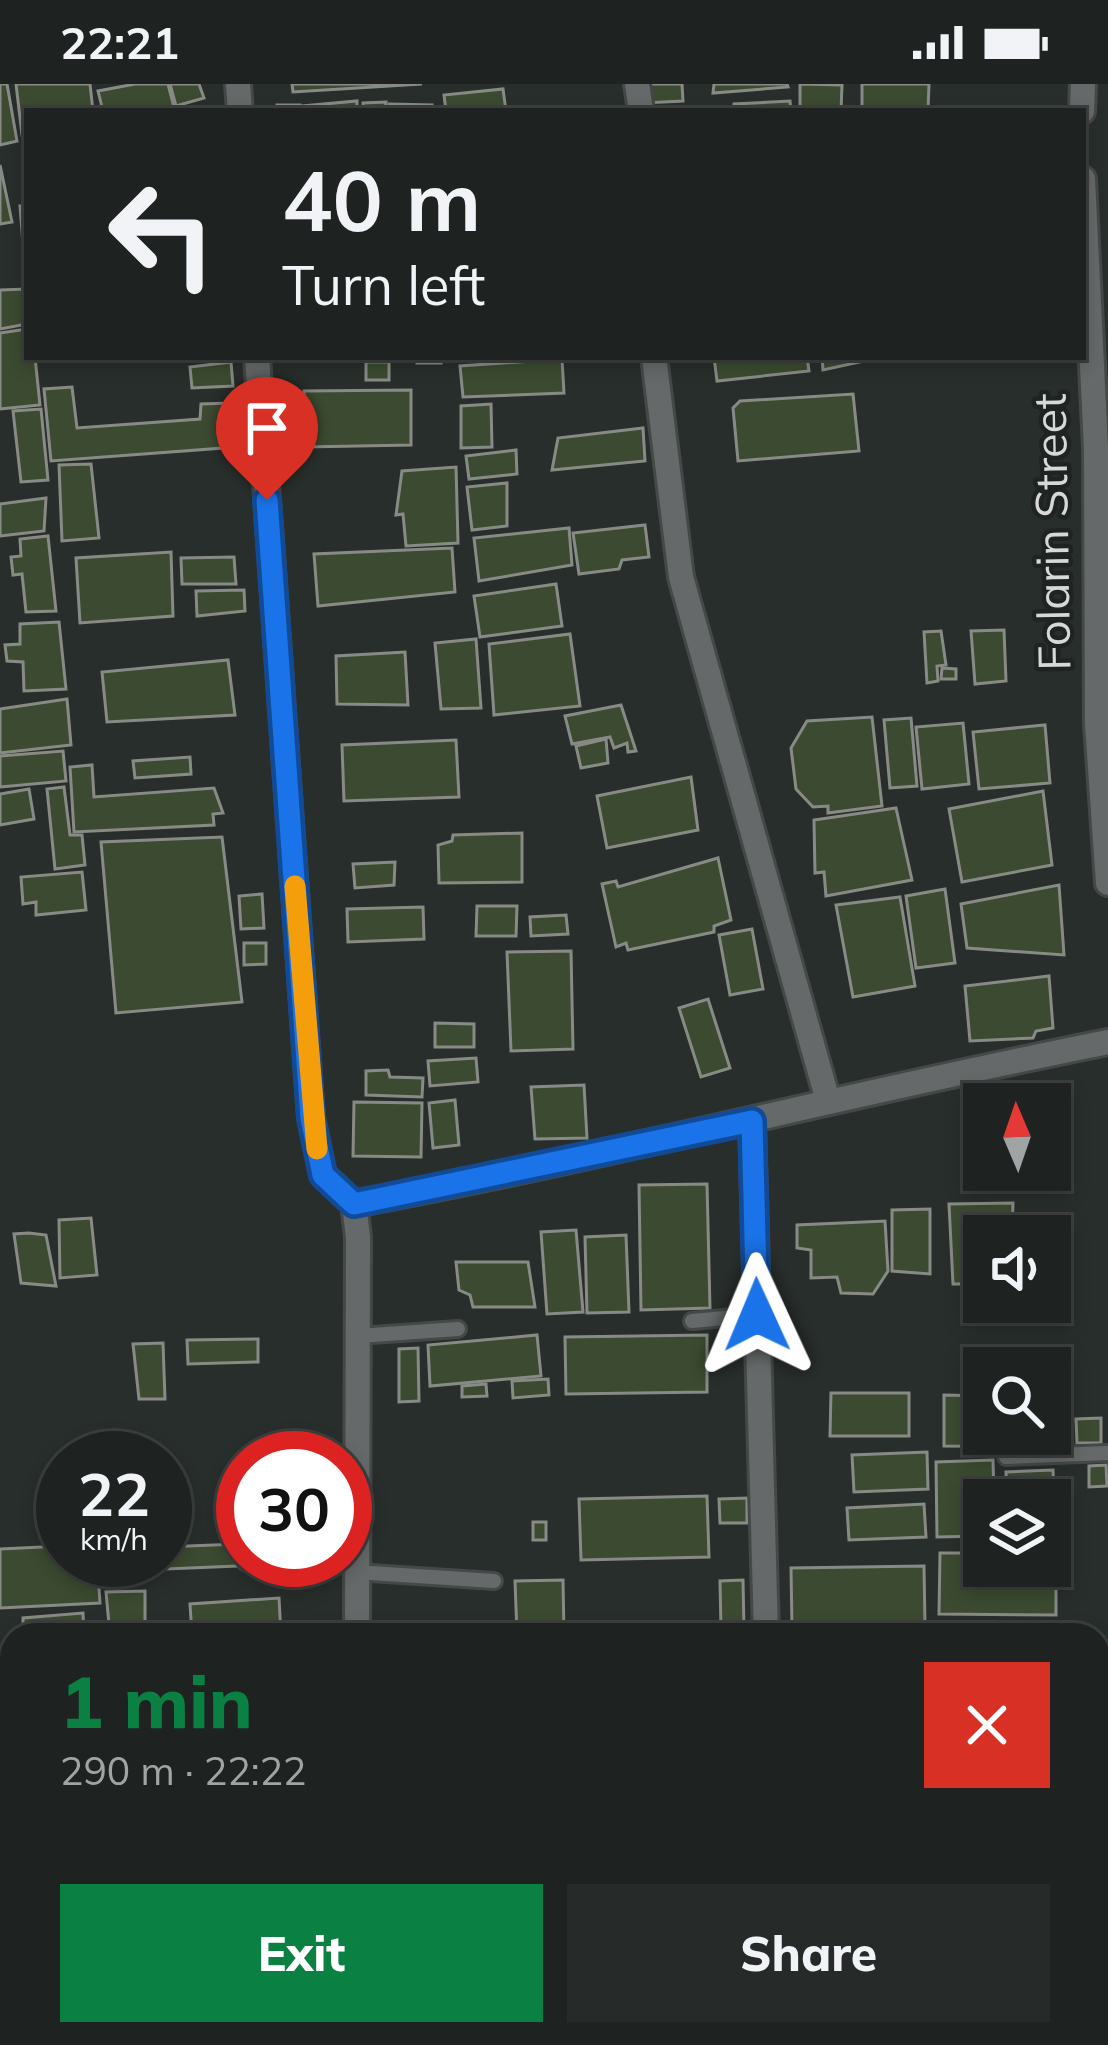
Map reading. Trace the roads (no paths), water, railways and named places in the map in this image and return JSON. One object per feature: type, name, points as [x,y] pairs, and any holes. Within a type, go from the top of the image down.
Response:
[{"type":"street","name":"Folarin Street","points":[[1086,241],[1096,448],[1097,724],[1108,883]]},
{"type":"street","points":[[257,360],[311,1118],[323,1175],[354,1204],[355,1431]]},
{"type":"street","points":[[654,360],[681,577],[828,1101]]},
{"type":"street","points":[[354,1204],[1108,1042]]},
{"type":"street","points":[[752,1121],[766,1623]]},
{"type":"street","points":[[354,1587],[356,1623]]},
{"type":"lane","points":[[692,1321],[757,1315]]},
{"type":"lane","points":[[358,1336],[458,1329]]},
{"type":"lane","points":[[1006,1457],[1108,1453]]},
{"type":"lane","points":[[372,1563],[494,1581]]}]
